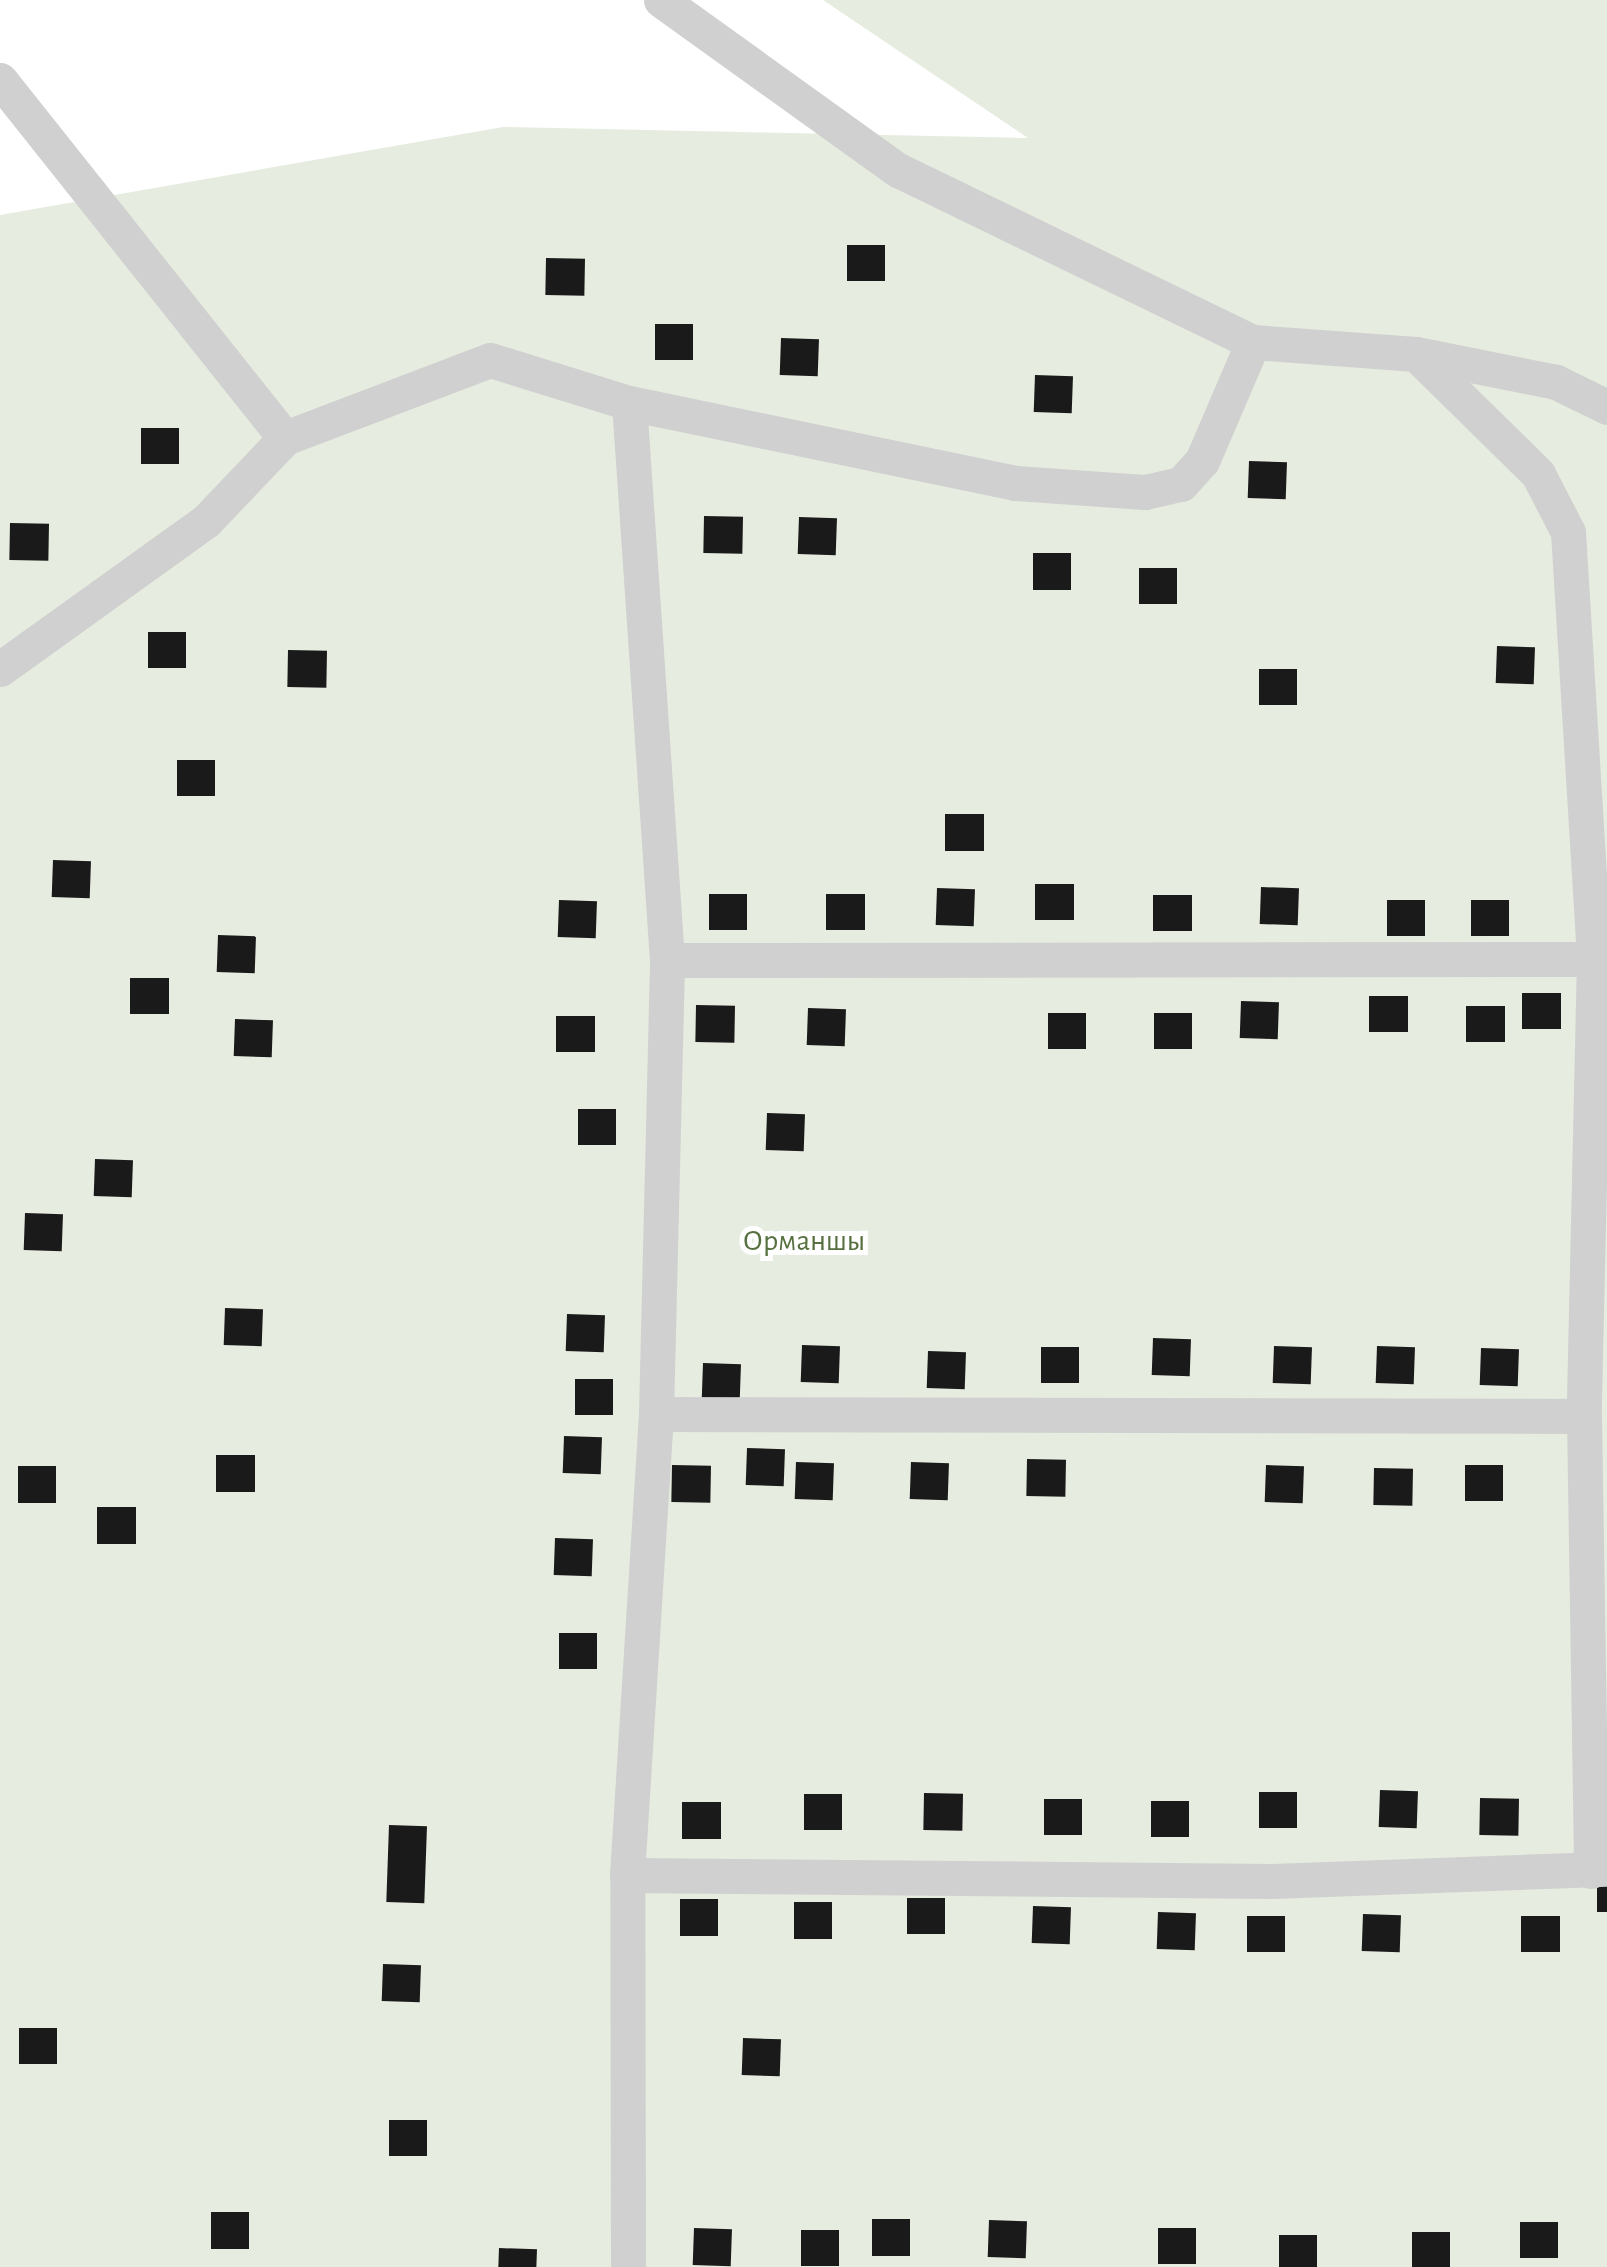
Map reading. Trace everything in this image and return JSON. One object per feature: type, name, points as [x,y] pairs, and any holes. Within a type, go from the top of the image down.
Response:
[{"type":"street","points":[[662,0],[898,170],[1252,342],[1416,354],[1556,382],[1607,406]]},
{"type":"street","points":[[0,80],[285,438]]},
{"type":"street","points":[[0,669],[206,522],[285,438],[490,360],[629,403],[1015,483],[1145,492],[1181,484],[1202,461],[1252,342]]},
{"type":"street","points":[[627,1875],[1272,1880],[1599,1870],[1584,1416],[1594,959],[1568,532],[1538,474],[1416,354]]},
{"type":"street","points":[[628,2267],[627,1875],[656,1414],[667,960],[629,403]]},
{"type":"street","points":[[667,960],[1594,959]]},
{"type":"street","points":[[656,1414],[1584,1416]]},
{"type":"green space","name":"Орманшы","points":[[823,0],[1607,0],[1607,2267],[0,2267],[0,215],[503,127],[1028,138]]},
{"type":"building","points":[[847,245],[885,245],[885,281],[847,281]]},
{"type":"building","points":[[546,258],[585,259],[584,296],[545,295]]},
{"type":"building","points":[[655,324],[693,324],[693,360],[655,360]]},
{"type":"building","points":[[781,338],[819,339],[818,376],[780,375]]},
{"type":"building","points":[[1035,375],[1073,376],[1072,413],[1034,412]]},
{"type":"building","points":[[141,428],[179,428],[179,464],[141,464]]},
{"type":"building","points":[[1249,461],[1287,462],[1286,499],[1248,498]]},
{"type":"building","points":[[704,516],[743,517],[742,554],[703,553]]},
{"type":"building","points":[[799,517],[837,518],[836,555],[798,554]]},
{"type":"building","points":[[10,523],[49,524],[48,561],[9,560]]},
{"type":"building","points":[[1033,553],[1071,553],[1071,590],[1033,590]]},
{"type":"building","points":[[1139,568],[1177,568],[1177,604],[1139,604]]},
{"type":"building","points":[[148,632],[186,632],[186,668],[148,668]]},
{"type":"building","points":[[1497,646],[1535,647],[1534,684],[1496,683]]},
{"type":"building","points":[[288,650],[327,651],[326,688],[287,687]]},
{"type":"building","points":[[1259,669],[1297,669],[1297,705],[1259,705]]},
{"type":"building","points":[[177,760],[215,760],[215,796],[177,796]]},
{"type":"building","points":[[945,814],[984,814],[984,851],[945,851]]},
{"type":"building","points":[[53,860],[91,861],[90,898],[52,897]]},
{"type":"building","points":[[1035,884],[1074,884],[1074,920],[1035,920]]},
{"type":"building","points":[[1261,887],[1299,888],[1298,925],[1260,924]]},
{"type":"building","points":[[937,888],[975,889],[974,926],[936,925]]},
{"type":"building","points":[[709,894],[747,894],[747,930],[709,930]]},
{"type":"building","points":[[826,894],[865,894],[865,930],[826,930]]},
{"type":"building","points":[[1153,895],[1192,895],[1192,931],[1153,931]]},
{"type":"building","points":[[559,900],[597,901],[596,938],[558,937]]},
{"type":"building","points":[[1387,900],[1425,900],[1425,936],[1387,936]]},
{"type":"building","points":[[1471,900],[1509,900],[1509,936],[1471,936]]},
{"type":"building","points":[[218,935],[256,936],[255,973],[217,972]]},
{"type":"building","points":[[130,978],[169,978],[169,1014],[130,1014]]},
{"type":"building","points":[[1522,993],[1561,993],[1561,1029],[1522,1029]]},
{"type":"building","points":[[1369,996],[1408,996],[1408,1032],[1369,1032]]},
{"type":"building","points":[[1241,1001],[1279,1002],[1278,1039],[1240,1038]]},
{"type":"building","points":[[696,1005],[735,1006],[734,1043],[695,1042]]},
{"type":"building","points":[[1466,1006],[1505,1006],[1505,1042],[1466,1042]]},
{"type":"building","points":[[808,1008],[846,1009],[845,1046],[807,1045]]},
{"type":"building","points":[[1048,1013],[1086,1013],[1086,1049],[1048,1049]]},
{"type":"building","points":[[1154,1013],[1192,1013],[1192,1049],[1154,1049]]},
{"type":"building","points":[[556,1016],[595,1016],[595,1052],[556,1052]]},
{"type":"building","points":[[235,1019],[273,1020],[272,1057],[234,1056]]},
{"type":"building","points":[[578,1109],[616,1109],[616,1145],[578,1145]]},
{"type":"building","points":[[767,1113],[805,1114],[804,1151],[766,1150]]},
{"type":"building","points":[[95,1159],[133,1160],[132,1197],[94,1196]]},
{"type":"building","points":[[25,1213],[63,1214],[62,1251],[24,1250]]},
{"type":"building","points":[[225,1308],[263,1309],[262,1346],[224,1345]]},
{"type":"building","points":[[567,1314],[605,1315],[604,1352],[566,1351]]},
{"type":"building","points":[[1153,1338],[1191,1339],[1190,1376],[1152,1375]]},
{"type":"building","points":[[802,1345],[840,1346],[839,1383],[801,1382]]},
{"type":"building","points":[[1274,1346],[1312,1347],[1311,1384],[1273,1383]]},
{"type":"building","points":[[1377,1346],[1415,1347],[1414,1384],[1376,1383]]},
{"type":"building","points":[[1041,1347],[1079,1347],[1079,1383],[1041,1383]]},
{"type":"building","points":[[1481,1348],[1519,1349],[1518,1386],[1480,1385]]},
{"type":"building","points":[[928,1351],[966,1352],[965,1389],[927,1388]]},
{"type":"building","points":[[703,1363],[741,1364],[740,1401],[702,1400]]},
{"type":"building","points":[[575,1379],[613,1379],[613,1415],[575,1415]]},
{"type":"building","points":[[564,1436],[602,1437],[601,1474],[563,1473]]},
{"type":"building","points":[[747,1448],[785,1449],[784,1486],[746,1485]]},
{"type":"building","points":[[216,1455],[255,1455],[255,1492],[216,1492]]},
{"type":"building","points":[[1027,1459],[1066,1460],[1065,1497],[1026,1496]]},
{"type":"building","points":[[796,1462],[834,1463],[833,1500],[795,1499]]},
{"type":"building","points":[[911,1462],[949,1463],[948,1500],[910,1499]]},
{"type":"building","points":[[672,1465],[711,1466],[710,1503],[671,1502]]},
{"type":"building","points":[[1266,1465],[1304,1466],[1303,1503],[1265,1502]]},
{"type":"building","points":[[1465,1465],[1503,1465],[1503,1501],[1465,1501]]},
{"type":"building","points":[[18,1466],[56,1466],[56,1503],[18,1503]]},
{"type":"building","points":[[1374,1468],[1413,1469],[1412,1506],[1373,1505]]},
{"type":"building","points":[[97,1507],[136,1507],[136,1544],[97,1544]]},
{"type":"building","points":[[555,1538],[593,1539],[592,1576],[554,1575]]},
{"type":"building","points":[[559,1633],[597,1633],[597,1669],[559,1669]]},
{"type":"building","points":[[1380,1790],[1418,1791],[1417,1828],[1379,1827]]},
{"type":"building","points":[[1259,1792],[1297,1792],[1297,1828],[1259,1828]]},
{"type":"building","points":[[924,1793],[963,1794],[962,1831],[923,1830]]},
{"type":"building","points":[[804,1794],[842,1794],[842,1830],[804,1830]]},
{"type":"building","points":[[1480,1798],[1519,1799],[1518,1836],[1479,1835]]},
{"type":"building","points":[[1044,1799],[1082,1799],[1082,1835],[1044,1835]]},
{"type":"building","points":[[1151,1801],[1189,1801],[1189,1837],[1151,1837]]},
{"type":"building","points":[[682,1802],[721,1802],[721,1839],[682,1839]]},
{"type":"building","points":[[389,1825],[427,1826],[424,1903],[386,1902]]},
{"type":"building","points":[[1597,1876],[1607,1876],[1607,1912],[1597,1912]]},
{"type":"building","points":[[907,1898],[945,1898],[945,1934],[907,1934]]},
{"type":"building","points":[[680,1899],[718,1899],[718,1936],[680,1936]]},
{"type":"building","points":[[794,1902],[832,1902],[832,1939],[794,1939]]},
{"type":"building","points":[[1033,1906],[1071,1907],[1070,1944],[1032,1943]]},
{"type":"building","points":[[1158,1912],[1196,1913],[1195,1950],[1157,1949]]},
{"type":"building","points":[[1363,1914],[1401,1915],[1400,1952],[1362,1951]]},
{"type":"building","points":[[1247,1916],[1285,1916],[1285,1952],[1247,1952]]},
{"type":"building","points":[[1521,1916],[1560,1916],[1560,1952],[1521,1952]]},
{"type":"building","points":[[383,1964],[421,1965],[420,2002],[382,2001]]},
{"type":"building","points":[[19,2028],[57,2028],[57,2064],[19,2064]]},
{"type":"building","points":[[743,2038],[781,2039],[780,2076],[742,2075]]},
{"type":"building","points":[[389,2120],[427,2120],[427,2156],[389,2156]]},
{"type":"building","points":[[211,2212],[249,2212],[249,2249],[211,2249]]},
{"type":"building","points":[[872,2219],[910,2219],[910,2256],[872,2256]]},
{"type":"building","points":[[989,2220],[1027,2221],[1026,2258],[988,2257]]},
{"type":"building","points":[[1520,2222],[1558,2222],[1558,2258],[1520,2258]]},
{"type":"building","points":[[694,2228],[732,2229],[731,2266],[693,2265]]},
{"type":"building","points":[[1158,2228],[1196,2228],[1196,2264],[1158,2264]]},
{"type":"building","points":[[801,2230],[839,2230],[839,2266],[801,2266]]},
{"type":"building","points":[[1412,2232],[1450,2232],[1450,2267],[1412,2267]]},
{"type":"building","points":[[1279,2235],[1317,2235],[1317,2267],[1279,2267]]},
{"type":"building","points":[[499,2248],[537,2249],[536,2267],[498,2267]]}]
